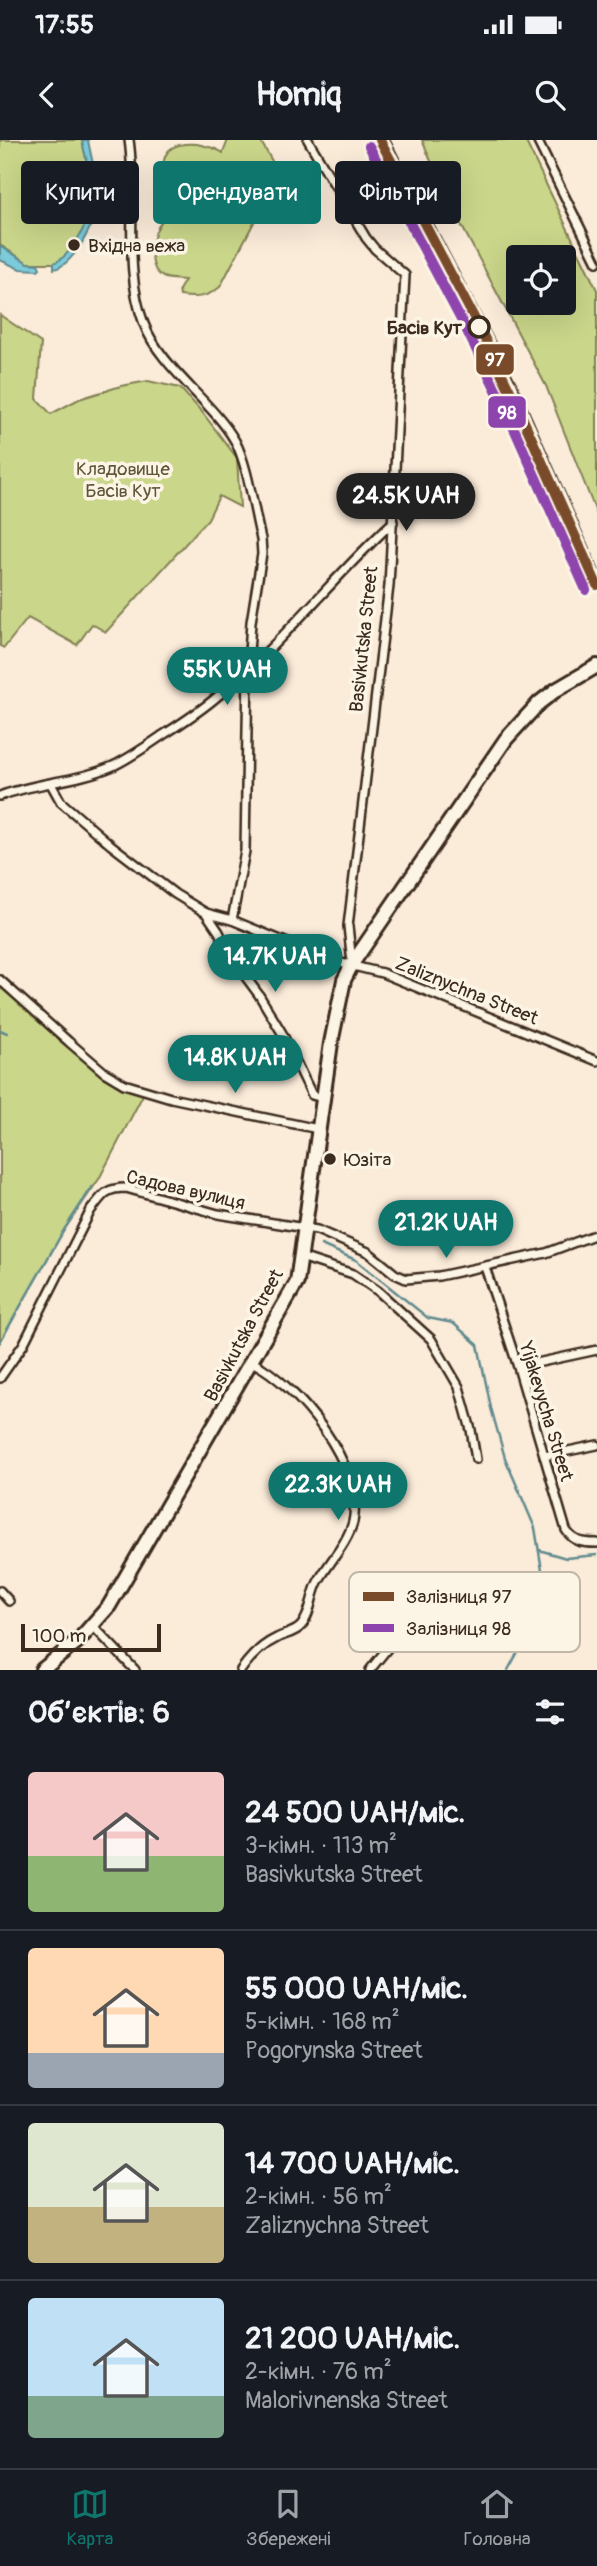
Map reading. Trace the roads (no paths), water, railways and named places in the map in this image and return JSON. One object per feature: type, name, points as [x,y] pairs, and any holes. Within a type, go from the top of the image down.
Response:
[{"type":"main road","name":"Basivkutska Street","points":[[42,1670],[93,1626],[125,1582],[297,1282],[322,1098],[344,980],[352,964],[513,729],[556,690],[597,666]]},
{"type":"street","points":[[128,140],[134,195],[132,275],[142,320],[153,342],[235,442],[261,539],[262,554],[251,622],[248,669],[245,851],[232,920]]},
{"type":"street","name":"Basivkutska Street","points":[[308,140],[366,238],[405,275],[389,586],[348,926],[352,964]]},
{"type":"street","points":[[537,140],[597,262]]},
{"type":"street","points":[[0,796],[27,787],[93,773],[134,754],[219,695],[393,522]]},
{"type":"street","name":"Zaliznychna Street","points":[[51,784],[61,802],[111,845],[175,894],[206,913],[232,920],[329,960],[352,964],[394,978],[597,1061]]},
{"type":"street","name":"Zaliznychna Street","points":[[206,913],[231,957],[282,1033],[312,1094],[322,1098]]},
{"type":"street","points":[[0,980],[76,1049],[124,1084],[171,1098],[318,1129]]},
{"type":"street","name":"Садова вулиця","points":[[0,1378],[23,1345],[91,1210],[103,1193],[113,1188],[126,1188],[218,1214],[306,1227]]},
{"type":"street","points":[[306,1227],[359,1248],[395,1275],[406,1279],[439,1276],[547,1253],[597,1234]]},
{"type":"street","points":[[301,1257],[353,1274],[378,1291],[431,1339],[459,1387],[476,1459]]},
{"type":"street","name":"Yijakevycha Street","points":[[485,1267],[518,1367],[566,1530],[572,1539],[597,1543]]},
{"type":"street","points":[[518,1367],[597,1350]]},
{"type":"street","points":[[241,1670],[262,1648],[301,1626],[318,1581],[350,1531],[354,1505],[340,1452],[331,1438],[290,1390],[252,1363]]},
{"type":"street","points":[[544,1456],[597,1445]]},
{"type":"street","points":[[0,1591],[9,1601]]},
{"type":"street","points":[[93,1626],[135,1670]]},
{"type":"street","points":[[370,1670],[385,1652]]},
{"type":"water","points":[[82,140],[88,140],[92,161],[86,161]]},
{"type":"water","points":[[84,224],[92,224],[76,251],[62,266],[54,269],[54,263],[67,253]]},
{"type":"water","points":[[0,246],[28,263],[38,264],[40,268],[20,269],[0,260]]},
{"type":"waterway","points":[[0,1030],[7,1033]]},
{"type":"waterway","points":[[0,1342],[64,1230],[92,1187]]},
{"type":"waterway","points":[[321,1245],[356,1260],[428,1318],[453,1323],[478,1345],[505,1458],[535,1528],[542,1572]]},
{"type":"waterway","points":[[539,1550],[566,1558],[597,1555]]},
{"type":"waterway","points":[[508,1670],[518,1652]]},
{"type":"railway","points":[[388,140],[515,384],[597,570]]},
{"type":"rail line","name":"97","points":[[380,140],[479,327],[597,585]]},
{"type":"rail line","name":"98","points":[[369,146],[504,406],[586,590]]},
{"type":"place","name":"Вхідна вежа","points":[[74,245]]},
{"type":"place","name":"Басів Кут","points":[[479,327]]},
{"type":"place","name":"Юзіта","points":[[330,1159]]},
{"type":"park label","name":"Кладовище Басів Кут","points":[[123,479]]}]
